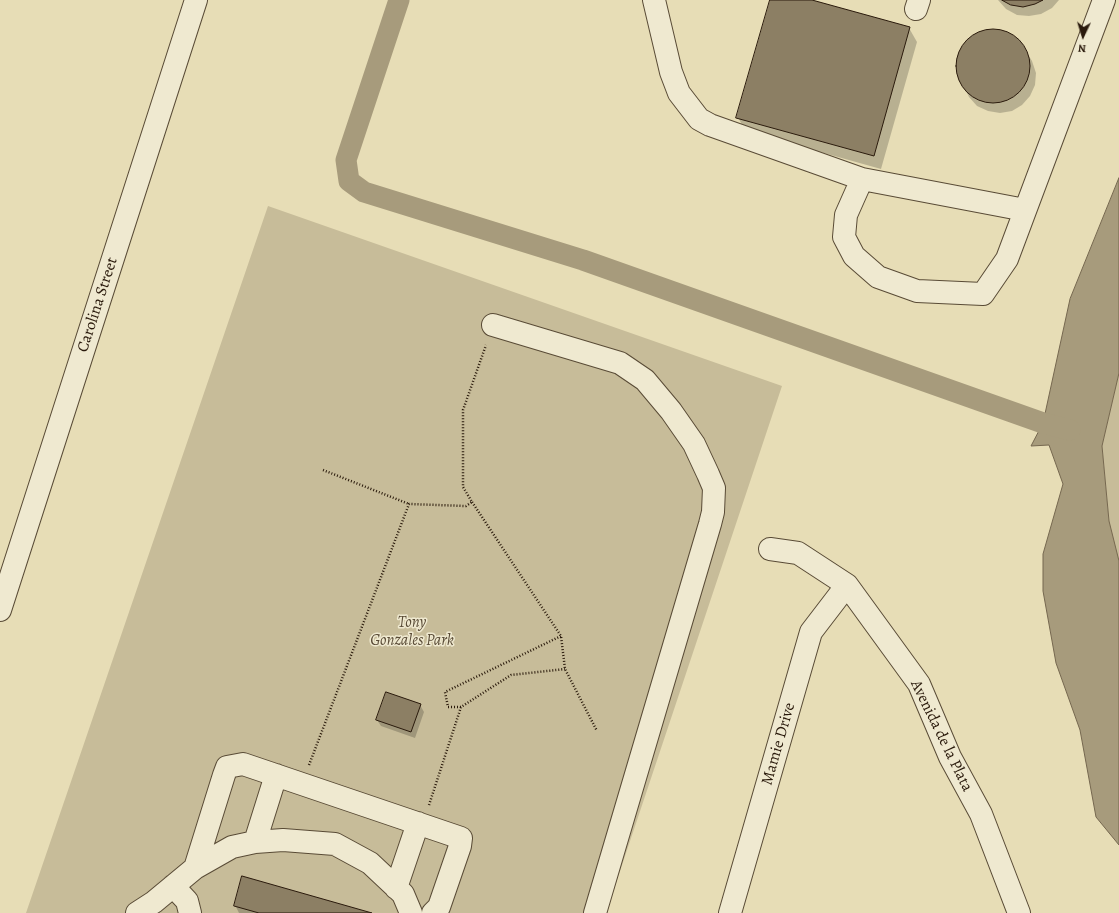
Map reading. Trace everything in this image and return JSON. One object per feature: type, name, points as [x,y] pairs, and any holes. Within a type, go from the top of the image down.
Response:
[{"type":"street","name":"Carolina Street","points":[[0,610],[196,0]]},
{"type":"street","points":[[654,0],[671,72],[679,93],[699,119],[710,125],[862,179],[1025,210]]},
{"type":"street","points":[[862,179],[846,216],[844,237],[854,256],[878,277],[917,291],[983,294],[1007,259],[1104,0]]},
{"type":"street","points":[[493,325],[620,363],[645,380],[671,411],[694,444],[714,488],[713,512],[710,524],[595,913]]},
{"type":"street","name":"Avenida de la Plata","points":[[770,549],[798,553],[847,585],[918,684],[950,757],[981,814],[1019,913]]},
{"type":"street","name":"Mamie Drive","points":[[730,913],[811,632],[847,585]]},
{"type":"street","points":[[195,868],[227,767],[243,764],[461,838],[460,846],[439,907],[433,913]]},
{"type":"street","points":[[255,842],[276,775]]},
{"type":"street","points":[[396,888],[420,824]]},
{"type":"street","points":[[137,913],[195,868],[232,847],[255,842],[283,840],[335,844],[370,864],[402,894],[411,913]]},
{"type":"street","points":[[173,886],[187,900],[190,913]]},
{"type":"path","points":[[493,325],[463,410],[463,487],[561,636],[565,669],[598,731]]},
{"type":"path","points":[[323,470],[409,504],[466,506],[472,502]]},
{"type":"path","points":[[302,784],[409,504]]},
{"type":"path","points":[[561,636],[446,692],[448,707],[461,706],[510,675],[565,669]]},
{"type":"path","points":[[420,824],[461,706]]},
{"type":"green space","name":"Tony Gonzales Park","points":[[268,206],[782,386],[606,913],[26,913]]},
{"type":"green space","points":[[1119,373],[1119,561],[1109,521],[1102,446]]},
{"type":"shaded area","points":[[1119,178],[1119,373],[1102,446],[1109,521],[1119,561],[1119,845],[1096,817],[1080,730],[1056,663],[1043,591],[1043,554],[1063,484],[1049,445],[1031,446],[1043,423],[1070,299]]},
{"type":"building","points":[[770,0],[812,0],[910,27],[874,156],[736,118]]},
{"type":"building","points":[[1002,0],[1043,0],[1023,7],[1011,5]]},
{"type":"building","points":[[993,29],[1014,35],[1024,45],[1030,66],[1024,87],[1014,97],[993,103],[972,97],[962,87],[956,66],[962,45],[972,35]]},
{"type":"building","points":[[386,692],[421,704],[411,732],[376,720]]},
{"type":"building","points":[[242,876],[372,913],[259,913],[234,906]]},
{"type":"waterway","points":[[399,0],[346,160],[349,181],[364,192],[583,260],[1043,423],[1070,430]]}]
